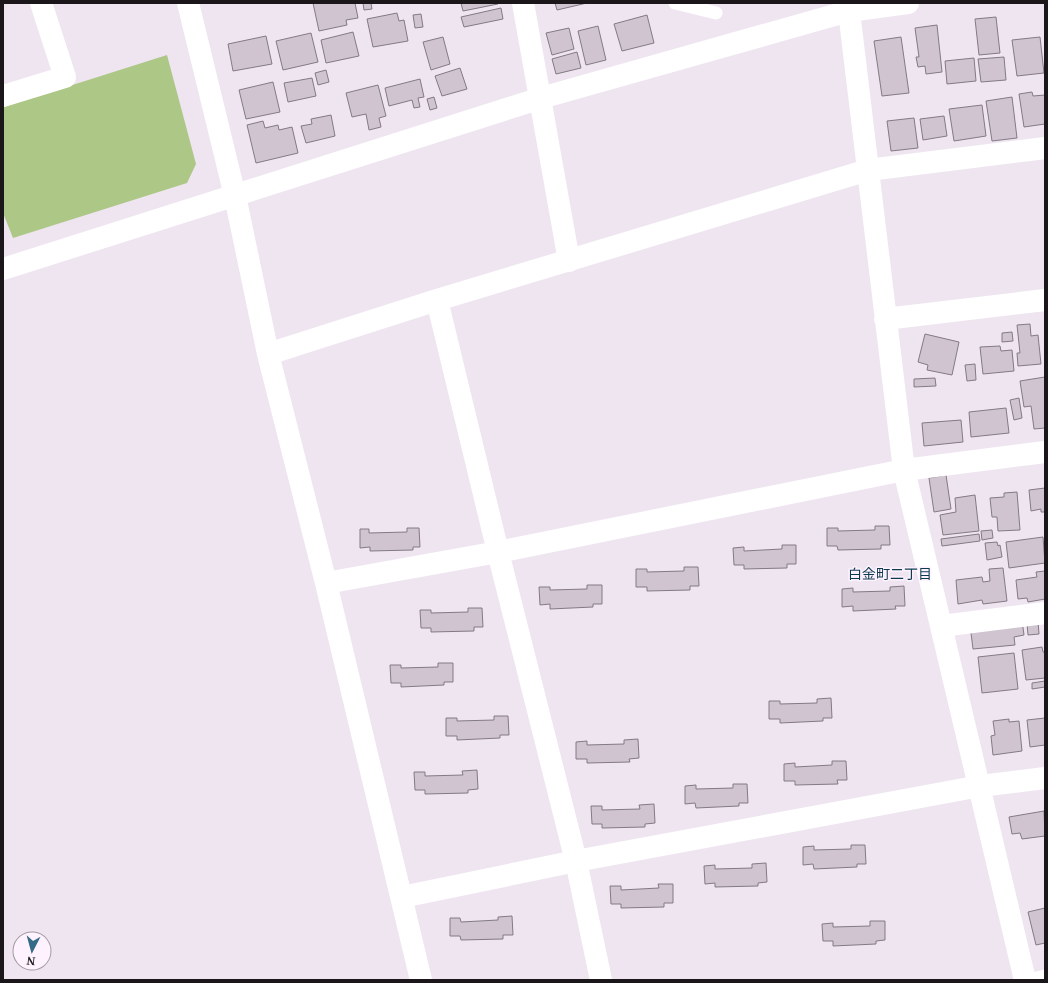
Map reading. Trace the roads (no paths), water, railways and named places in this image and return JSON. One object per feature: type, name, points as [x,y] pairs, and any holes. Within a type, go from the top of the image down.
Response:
[{"type":"street","points":[[3,96],[65,77],[41,3]]},
{"type":"street","points":[[188,3],[235,196],[268,354],[326,583],[421,980]]},
{"type":"street","points":[[523,3],[570,261]]},
{"type":"street","points":[[4,266],[235,196],[541,98],[848,7],[908,3]]},
{"type":"street","points":[[848,7],[904,470],[1025,980]]},
{"type":"street","points":[[268,354],[437,300],[868,170],[1045,148]]},
{"type":"street","points":[[437,300],[498,552],[576,861],[601,980]]},
{"type":"street","points":[[885,319],[1045,300]]},
{"type":"street","points":[[326,583],[498,552],[904,470],[1045,452]]},
{"type":"street","points":[[941,626],[1045,613]]},
{"type":"street","points":[[402,897],[576,861],[980,786],[1045,778]]},
{"type":"lane","points":[[675,3],[716,14]]},
{"type":"lane","points":[[1028,980],[1045,976]]},
{"type":"district","name":"白金町二丁目","points":[[890,574]]}]
